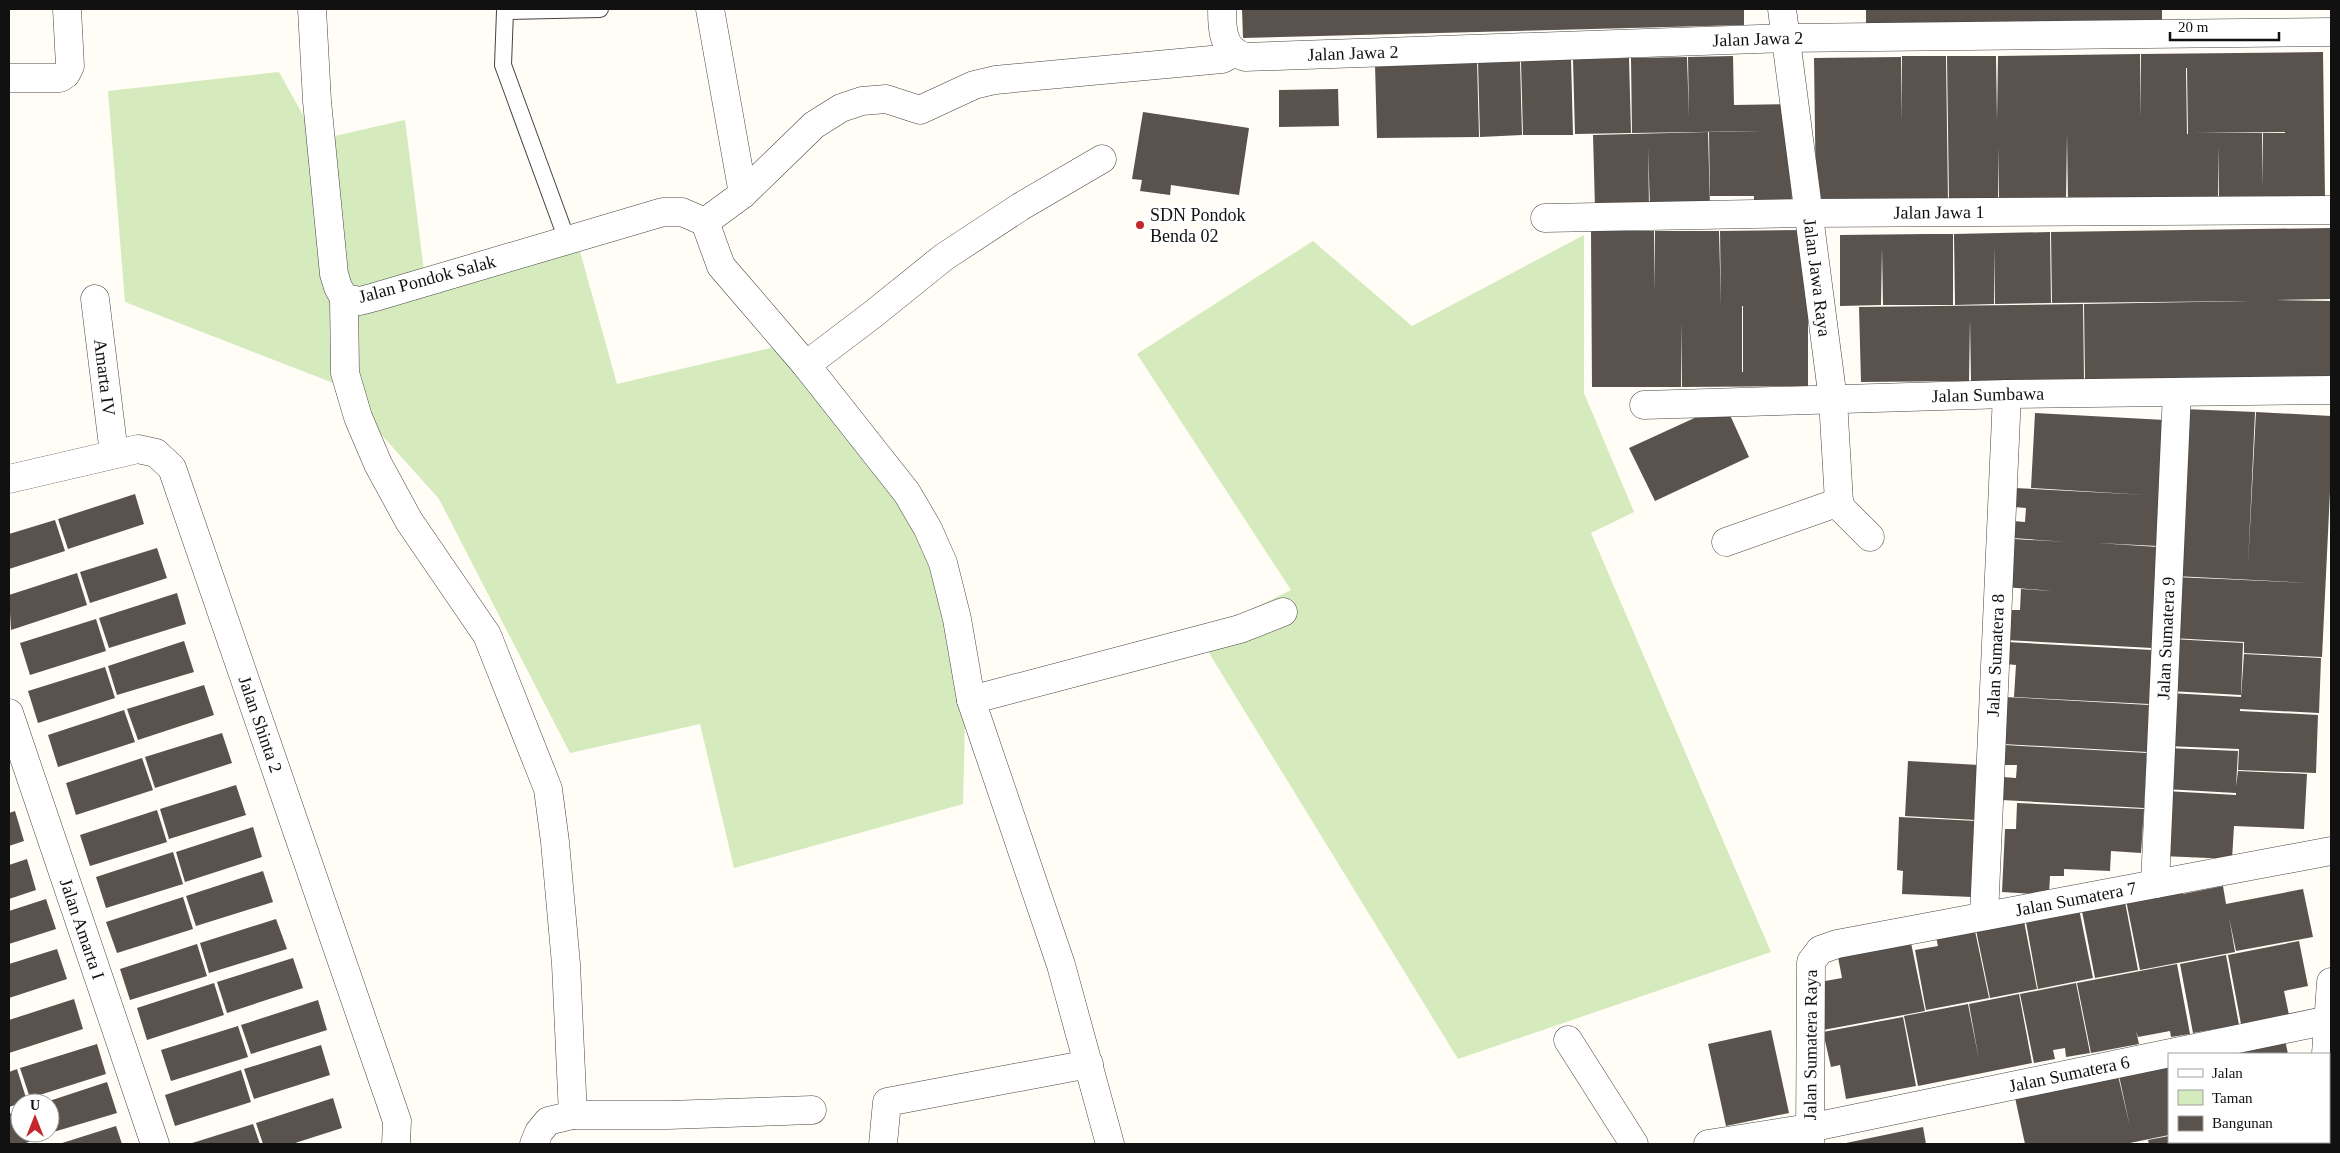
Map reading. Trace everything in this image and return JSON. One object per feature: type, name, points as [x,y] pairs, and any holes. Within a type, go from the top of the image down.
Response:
[{"type":"street","points":[[9,78],[60,78],[66,74],[70,66],[67,9]]},
{"type":"street","name":"Jalan Pondok Salak","points":[[312,9],[317,101],[334,274],[344,298],[360,300],[375,297],[663,212],[682,212],[704,222]]},
{"type":"street","points":[[710,9],[743,194]]},
{"type":"street","points":[[1110,1144],[1090,1064],[1061,965],[971,700],[943,563],[928,528],[908,493],[806,364],[721,266],[704,222],[743,194],[814,125],[841,108],[862,101],[886,100],[920,110],[974,85],[996,80],[1222,59],[1234,53],[1225,41],[1222,9]]},
{"type":"street","name":"Jalan Jawa Raya","points":[[1782,9],[1833,400],[1839,502]]},
{"type":"street","name":"Jalan Jawa 2","points":[[1234,53],[1244,57],[1786,38],[2331,32]]},
{"type":"street","points":[[806,364],[872,316],[944,257],[1020,207],[1102,159]]},
{"type":"street","name":"Jalan Jawa 1","points":[[1545,218],[1808,213],[2331,210]]},
{"type":"street","points":[[344,298],[345,373],[358,417],[378,464],[409,521],[487,635],[548,789],[556,842],[566,964],[573,1115]]},
{"type":"street","name":"Amarta IV","points":[[95,299],[114,454]]},
{"type":"street","name":"Jalan Sumbawa","points":[[1644,405],[2007,394],[2331,390]]},
{"type":"street","name":"Jalan Sumatera 9","points":[[2155,884],[2177,392]]},
{"type":"street","name":"Jalan Sumatera 8","points":[[1984,916],[2007,394]]},
{"type":"street","name":"Jalan Shinta 2","points":[[9,478],[138,449],[156,453],[172,468],[397,1122],[396,1144]]},
{"type":"street","points":[[1726,542],[1839,502],[1842,509],[1870,537]]},
{"type":"street","points":[[971,700],[1240,629],[1283,612]]},
{"type":"street","name":"Jalan Amarta I","points":[[9,713],[155,1144]]},
{"type":"street","name":"Jalan Sumatera 7","points":[[1820,950],[1837,944],[2331,852]]},
{"type":"street","name":"Jalan Sumatera Raya","points":[[1809,1136],[1811,962],[1820,950]]},
{"type":"street","points":[[2326,1053],[2331,998]]},
{"type":"street","name":"Jalan Sumatera 6","points":[[1708,1144],[1809,1136],[2331,998]]},
{"type":"street","points":[[1568,1040],[1634,1144]]},
{"type":"street","points":[[883,1144],[887,1102],[1090,1064]]},
{"type":"street","points":[[534,1144],[539,1132],[548,1122],[573,1115],[668,1115],[812,1110]]},
{"type":"lane","points":[[567,240],[503,65],[505,11],[600,9]]},
{"type":"green space","points":[[279,72],[317,140],[405,120],[424,271],[576,237],[617,384],[775,347],[936,526],[966,676],[963,804],[734,868],[700,724],[570,753],[439,499],[336,384],[125,302],[108,91]]},
{"type":"green space","points":[[1584,235],[1584,393],[1634,512],[1591,533],[1771,952],[1458,1059],[1198,635],[1291,590],[1137,354],[1313,241],[1412,326]]},
{"type":"building","points":[[1242,9],[1744,9],[1744,25],[1243,38]]},
{"type":"building","points":[[1866,9],[2162,9],[2162,22],[1866,24]]},
{"type":"building","points":[[2323,52],[2325,198],[2219,199],[2218,145],[2218,199],[2068,201],[2067,134],[2066,201],[1999,201],[1998,146],[1998,201],[1949,202],[1947,56],[1996,56],[1997,121],[1998,56],[2140,54],[2141,119],[2141,54]],"holes":[[[2187,68],[2188,134],[2187,134]],[[2285,132],[2263,133],[2263,187],[2262,133],[2193,133]]]},
{"type":"building","points":[[1733,56],[1734,105],[1790,104],[1792,205],[1754,206],[1754,196],[1710,196],[1709,132],[1761,131],[1632,133],[1631,58],[1687,57],[1689,118],[1688,57]]},
{"type":"building","points":[[1902,56],[1946,56],[1948,202],[1816,203],[1814,58],[1901,57],[1902,122]]},
{"type":"building","points":[[1629,58],[1631,133],[1575,134],[1573,59]]},
{"type":"building","points":[[1571,59],[1573,135],[1523,135],[1521,61]]},
{"type":"building","points":[[1477,61],[1479,137],[1377,138],[1375,64]]},
{"type":"building","points":[[1478,61],[1520,61],[1522,135],[1480,137]]},
{"type":"building","points":[[1338,89],[1339,126],[1279,127],[1279,90]]},
{"type":"building","points":[[1143,112],[1249,128],[1239,195],[1171,185],[1170,195],[1140,191],[1142,180],[1132,179]]},
{"type":"building","points":[[1708,132],[1710,205],[1650,207],[1648,147],[1649,207],[1595,208],[1593,135]]},
{"type":"building","points":[[2331,228],[2331,299],[2275,300],[2331,301],[2331,377],[2085,380],[2084,304],[2251,301],[2052,303],[2051,232]]},
{"type":"building","points":[[1808,230],[1808,386],[1682,387],[1681,321],[1681,387],[1592,387],[1591,231],[1654,231],[1654,293],[1655,231],[1719,231],[1721,307],[1720,231]],"holes":[[[1742,306],[1743,372],[1742,372]]]},
{"type":"building","points":[[2050,232],[2051,303],[1995,304],[1994,246],[1994,304],[1955,305],[1954,234]]},
{"type":"building","points":[[1953,234],[1953,305],[1883,305],[1882,247],[1881,305],[1840,306],[1840,235]]},
{"type":"building","points":[[2083,304],[2084,380],[1971,381],[1970,319],[1969,381],[1861,382],[1859,307]]},
{"type":"building","points":[[1725,404],[1749,457],[1655,501],[1629,448]]},
{"type":"building","points":[[2184,409],[2255,412],[2248,566],[2256,412],[2331,416],[2331,471],[2322,657],[2244,653],[2244,642],[2172,638],[2175,577],[2311,583],[2175,576]]},
{"type":"building","points":[[2035,413],[2165,420],[2158,546],[2097,543],[2158,547],[2152,648],[2005,640],[2007,610],[2020,610],[2021,589],[2053,591],[2005,587],[2005,571],[2013,572],[2014,539],[2066,542],[2013,538],[2013,521],[2025,522],[2026,508],[2014,507],[2015,488],[2147,495],[2031,488]]},
{"type":"building","points":[[135,494],[144,524],[68,549],[58,519]]},
{"type":"building","points":[[55,520],[65,551],[9,569],[9,534]]},
{"type":"building","points":[[157,548],[167,578],[90,603],[80,572]]},
{"type":"building","points":[[77,573],[87,605],[11,630],[9,595]]},
{"type":"building","points":[[177,593],[186,624],[109,648],[99,618]]},
{"type":"building","points":[[96,619],[106,651],[30,675],[20,643]]},
{"type":"building","points":[[2172,639],[2243,643],[2241,695],[2170,691]]},
{"type":"building","points":[[184,641],[194,672],[117,695],[108,666]]},
{"type":"building","points":[[2007,642],[2152,650],[2149,704],[2014,697],[2016,665],[2006,664]]},
{"type":"building","points":[[2244,654],[2321,658],[2319,713],[2240,709],[2240,711],[2318,715],[2316,773],[2238,770],[2239,749],[2167,746],[2169,693],[2241,697]]},
{"type":"building","points":[[105,667],[115,698],[38,723],[28,691]]},
{"type":"building","points":[[204,685],[214,715],[138,740],[127,709]]},
{"type":"building","points":[[2005,697],[2149,705],[2147,752],[2003,744]]},
{"type":"building","points":[[124,710],[135,742],[58,767],[48,735]]},
{"type":"building","points":[[222,733],[232,763],[155,788],[145,757]]},
{"type":"building","points":[[2005,745],[2147,753],[2144,808],[2002,800],[2003,777],[2016,778],[2017,765],[2004,765]]},
{"type":"building","points":[[2167,748],[2238,751],[2236,787],[2238,771],[2307,774],[2304,829],[2234,826],[2232,859],[2162,856],[2165,791],[2236,795],[2236,793],[2165,789]]},
{"type":"building","points":[[142,758],[153,790],[76,815],[66,783]]},
{"type":"building","points":[[1908,761],[1979,765],[1976,820],[1905,816]]},
{"type":"building","points":[[236,785],[246,815],[169,839],[160,809]]},
{"type":"building","points":[[2017,803],[2144,809],[2141,853],[2111,851],[2110,871],[2064,869],[2064,876],[2050,876],[2049,895],[2002,892],[2005,829],[2016,829]]},
{"type":"building","points":[[157,810],[167,842],[90,866],[80,835]]},
{"type":"building","points":[[15,811],[24,841],[9,846],[9,813]]},
{"type":"building","points":[[1899,817],[1976,821],[1972,897],[1902,894],[1903,871],[1897,870]]},
{"type":"building","points":[[253,827],[262,857],[185,882],[176,852]]},
{"type":"building","points":[[173,852],[183,884],[106,908],[96,877]]},
{"type":"building","points":[[27,859],[36,890],[9,899],[9,865]]},
{"type":"building","points":[[263,871],[273,902],[196,926],[186,896]]},
{"type":"building","points":[[2181,885],[2183,894],[2223,886],[2226,904],[2303,889],[2313,937],[2236,951],[2229,917],[2235,952],[2140,970],[2125,895]]},
{"type":"building","points":[[183,897],[193,929],[117,953],[106,922]]},
{"type":"building","points":[[46,899],[56,929],[9,944],[9,911]]},
{"type":"building","points":[[2125,902],[2138,970],[2095,978],[2082,911]]},
{"type":"building","points":[[2078,904],[2093,978],[2038,989],[2026,922]]},
{"type":"building","points":[[2023,916],[2037,989],[1990,998],[1975,925]]},
{"type":"building","points":[[276,919],[287,949],[209,973],[200,943]]},
{"type":"building","points":[[1974,926],[1989,998],[1926,1010],[1915,950],[1938,946],[1935,933]]},
{"type":"building","points":[[1910,938],[1925,1011],[1823,1030],[1814,983],[1842,978],[1837,952]]},
{"type":"building","points":[[2299,941],[2308,986],[2284,991],[2289,1015],[2241,1024],[2228,955]]},
{"type":"building","points":[[197,944],[207,976],[130,1000],[120,969]]},
{"type":"building","points":[[57,949],[67,979],[9,998],[9,964]]},
{"type":"building","points":[[2226,955],[2239,1025],[2193,1033],[2180,964]]},
{"type":"building","points":[[293,958],[303,988],[227,1013],[217,982]]},
{"type":"building","points":[[2177,964],[2190,1034],[2171,1037],[2170,1031],[2138,1037],[2136,1031],[2139,1044],[2091,1053],[2077,983]]},
{"type":"building","points":[[214,983],[224,1015],[147,1040],[137,1008]]},
{"type":"building","points":[[2076,983],[2090,1053],[2066,1057],[2065,1048],[2053,1050],[2055,1059],[2034,1063],[2020,994]]},
{"type":"building","points":[[2019,994],[2032,1063],[1918,1086],[1904,1016],[1968,1004],[1979,1060],[1969,1004]]},
{"type":"building","points":[[74,999],[83,1029],[9,1053],[9,1020]]},
{"type":"building","points":[[318,1000],[327,1030],[251,1054],[241,1025]]},
{"type":"building","points":[[1903,1017],[1916,1086],[1846,1099],[1840,1065],[1831,1067],[1823,1032]]},
{"type":"building","points":[[238,1026],[248,1057],[171,1081],[161,1050]]},
{"type":"building","points":[[1771,1030],[1789,1113],[1726,1126],[1708,1044]]},
{"type":"building","points":[[2284,1035],[2288,1053],[2201,1053]]},
{"type":"building","points":[[97,1044],[106,1074],[46,1093],[28,1093],[20,1068]]},
{"type":"building","points":[[321,1045],[330,1075],[254,1099],[244,1069]]},
{"type":"building","points":[[2168,1060],[2168,1135],[2125,1144],[2025,1144],[2014,1093],[2117,1071],[2130,1127],[2118,1071]]},
{"type":"building","points":[[17,1069],[24,1093],[10,1093],[9,1107],[9,1072]]},
{"type":"building","points":[[241,1070],[251,1102],[175,1126],[165,1095]]},
{"type":"building","points":[[107,1082],[117,1113],[60,1130],[60,1097]]},
{"type":"building","points":[[333,1098],[342,1128],[292,1144],[263,1144],[256,1123]]},
{"type":"building","points":[[9,1114],[10,1143],[26,1143],[9,1144]]},
{"type":"building","points":[[253,1124],[260,1144],[189,1144]]},
{"type":"building","points":[[116,1126],[122,1144],[59,1144]]},
{"type":"building","points":[[1923,1127],[1926,1144],[1846,1144],[1846,1143]]},
{"type":"building","points":[[2168,1136],[2168,1143],[2205,1144],[2149,1144],[2148,1140]]},
{"type":"building","points":[[2206,1143],[2259,1143],[2259,1144]]},
{"type":"place","name":"SDN Pondok Benda 02","points":[[1140,225]]}]
